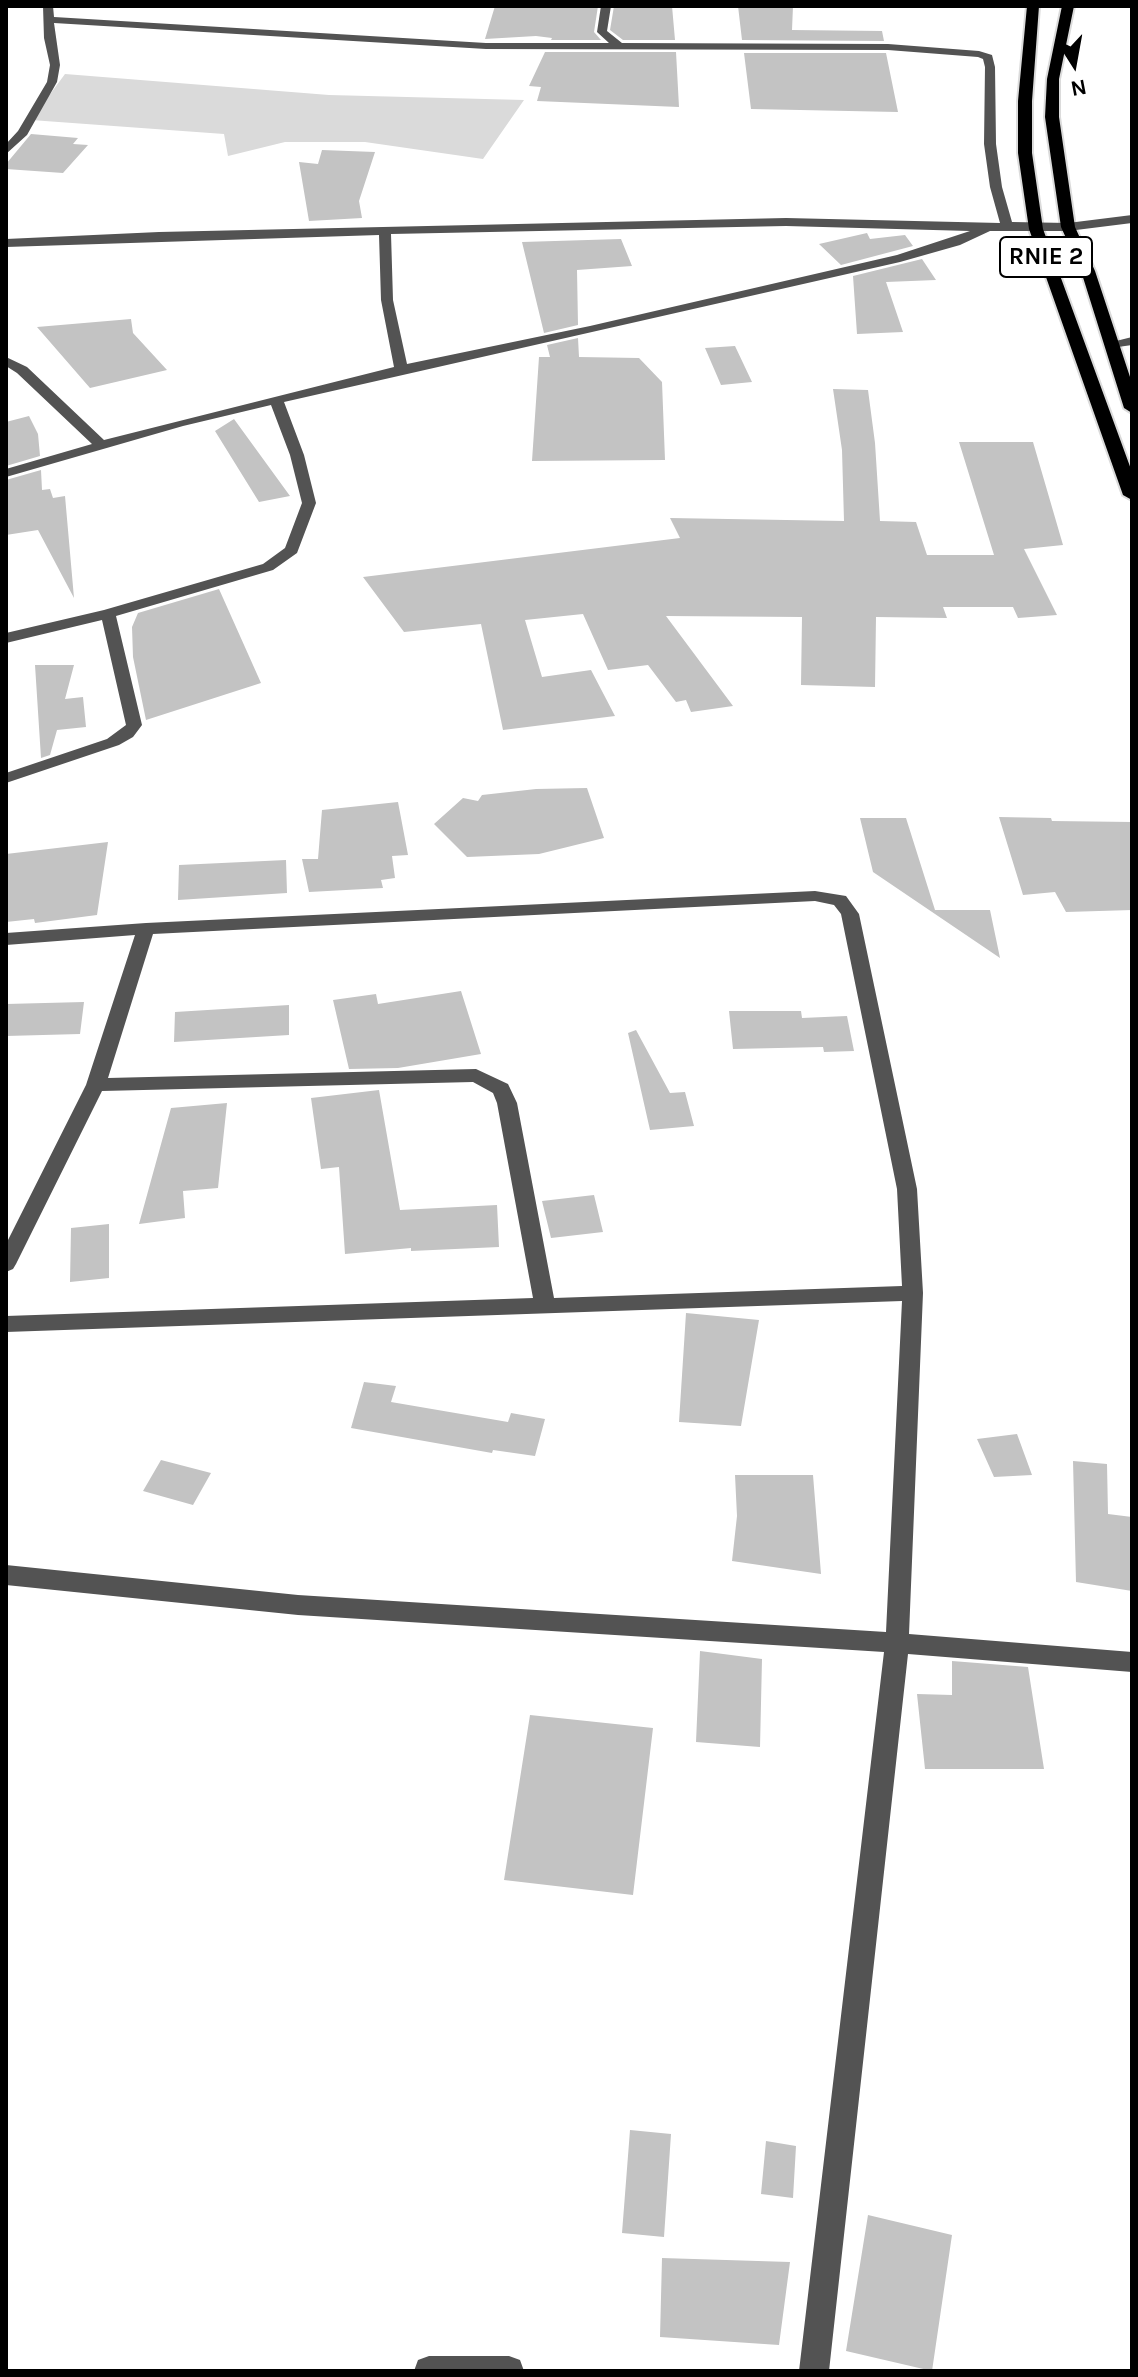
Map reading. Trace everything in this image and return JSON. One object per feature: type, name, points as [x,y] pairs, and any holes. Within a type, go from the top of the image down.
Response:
[{"type":"highway","name":"RNIE 2","points":[[1033,6],[1025,101],[1025,153],[1036,229],[1132,495]]},
{"type":"highway","name":"RNIE 2","points":[[1068,6],[1053,79],[1052,117],[1068,227],[1088,271],[1132,408]]},
{"type":"street","points":[[6,151],[23,133],[52,82],[55,65],[47,20],[48,6]]},
{"type":"street","points":[[606,6],[602,32],[619,46]]},
{"type":"street","points":[[47,20],[261,30],[463,45],[888,47],[966,52],[988,57],[994,177],[1007,226]]},
{"type":"street","points":[[6,243],[385,230],[786,222],[1036,229],[1132,219]]},
{"type":"street","points":[[6,473],[276,399],[900,258],[956,242],[988,228]]},
{"type":"street","points":[[385,230],[387,300],[401,369]]},
{"type":"street","points":[[1111,344],[1132,341]]},
{"type":"street","points":[[6,361],[22,370],[101,445]]},
{"type":"street","points":[[6,638],[108,614],[268,567],[292,550],[309,503],[297,455],[276,399]]},
{"type":"street","points":[[6,778],[113,742],[127,734],[134,725],[108,614]]},
{"type":"street","points":[[6,939],[146,929],[815,896],[840,900],[850,914],[907,1189],[913,1293],[897,1643],[814,2371]]},
{"type":"street","points":[[6,1264],[96,1085],[146,929]]},
{"type":"street","points":[[96,1085],[476,1075],[501,1089],[507,1103],[545,1306]]},
{"type":"street","points":[[6,1324],[913,1293]]},
{"type":"street","points":[[6,1575],[298,1605],[897,1643],[1132,1662]]},
{"type":"street","points":[[429,2371],[509,2371]]},
{"type":"shaded area","points":[[65,74],[329,95],[524,100],[483,159],[365,142],[285,142],[228,156],[224,134],[31,120]]},
{"type":"building","points":[[495,6],[598,6],[594,32],[601,40],[551,40],[536,36],[485,39]]},
{"type":"building","points":[[614,6],[672,6],[675,40],[623,40],[610,30]]},
{"type":"building","points":[[738,6],[793,6],[792,30],[882,31],[884,41],[742,40]]},
{"type":"building","points":[[545,52],[676,52],[679,107],[537,101],[541,87],[529,86]]},
{"type":"building","points":[[744,53],[886,53],[898,112],[751,109]]},
{"type":"building","points":[[31,134],[78,138],[73,144],[88,145],[63,173],[6,169],[6,164]]},
{"type":"building","points":[[322,150],[375,152],[359,201],[362,218],[309,221],[299,162],[318,164]]},
{"type":"building","points":[[867,233],[870,239],[905,235],[913,246],[841,265],[819,244]]},
{"type":"building","points":[[621,239],[632,266],[577,270],[578,325],[544,333],[522,242]]},
{"type":"building","points":[[922,259],[936,280],[886,282],[903,332],[857,334],[853,276]]},
{"type":"building","points":[[131,319],[133,333],[167,370],[90,388],[37,327]]},
{"type":"building","points":[[578,338],[579,357],[639,358],[662,382],[665,460],[532,461],[539,357],[550,357],[547,345]]},
{"type":"building","points":[[735,346],[752,382],[721,385],[705,348]]},
{"type":"building","points":[[833,389],[868,390],[880,521],[916,522],[927,555],[994,555],[959,442],[1033,442],[1063,545],[1024,549],[1057,615],[1018,618],[1013,607],[943,607],[947,618],[876,617],[875,687],[801,685],[802,617],[666,616],[733,706],[691,712],[686,700],[676,702],[648,665],[608,670],[583,614],[525,620],[542,677],[591,670],[615,716],[503,730],[481,624],[404,632],[363,577],[680,538],[670,518],[844,521],[842,450]]},
{"type":"building","points":[[29,416],[38,434],[40,456],[6,466],[6,422]]},
{"type":"building","points":[[234,419],[290,496],[259,502],[215,431]]},
{"type":"building","points":[[41,470],[42,490],[50,489],[53,498],[65,496],[74,598],[38,530],[6,535],[6,480]]},
{"type":"building","points":[[219,589],[261,683],[146,720],[133,657],[132,627],[138,613]]},
{"type":"building","points":[[35,665],[74,665],[65,699],[83,697],[86,727],[57,730],[50,755],[41,758]]},
{"type":"building","points":[[587,788],[604,838],[539,854],[467,857],[434,824],[463,798],[478,801],[482,795]]},
{"type":"building","points":[[398,802],[408,855],[392,856],[395,878],[381,880],[383,888],[309,892],[302,859],[318,859],[322,810]]},
{"type":"building","points":[[999,817],[1132,822],[1132,910],[1066,912],[1055,892],[1023,895]]},
{"type":"building","points":[[860,818],[906,818],[935,910],[990,910],[1000,958],[873,872]]},
{"type":"building","points":[[108,842],[97,915],[35,923],[34,919],[6,922],[6,854]]},
{"type":"building","points":[[286,860],[287,893],[178,900],[179,865]]},
{"type":"building","points":[[461,991],[481,1054],[398,1068],[349,1069],[333,1000],[376,994],[378,1004]]},
{"type":"building","points":[[84,1002],[80,1034],[6,1036],[6,1004]]},
{"type":"building","points":[[289,1005],[289,1035],[174,1042],[175,1012]]},
{"type":"building","points":[[729,1011],[801,1011],[802,1018],[847,1016],[854,1051],[824,1052],[823,1047],[733,1049]]},
{"type":"building","points":[[636,1030],[670,1093],[685,1092],[694,1126],[650,1130],[628,1033]]},
{"type":"building","points":[[379,1090],[400,1210],[497,1205],[499,1247],[411,1251],[411,1248],[345,1254],[339,1167],[321,1169],[311,1098]]},
{"type":"building","points":[[227,1103],[218,1188],[183,1191],[185,1218],[139,1224],[171,1108]]},
{"type":"building","points":[[594,1195],[603,1232],[551,1238],[542,1201]]},
{"type":"building","points":[[109,1224],[109,1278],[70,1282],[71,1228]]},
{"type":"building","points":[[686,1313],[759,1320],[741,1426],[679,1422]]},
{"type":"building","points":[[364,1382],[396,1386],[391,1402],[508,1422],[511,1413],[545,1419],[535,1456],[493,1450],[492,1453],[351,1428]]},
{"type":"building","points":[[1017,1434],[1032,1475],[994,1477],[977,1439]]},
{"type":"building","points":[[161,1460],[211,1473],[193,1505],[143,1491]]},
{"type":"building","points":[[1073,1461],[1107,1464],[1108,1514],[1132,1517],[1132,1591],[1076,1582]]},
{"type":"building","points":[[735,1475],[813,1475],[821,1574],[732,1561],[737,1516]]},
{"type":"building","points":[[700,1651],[762,1659],[760,1747],[696,1742]]},
{"type":"building","points":[[952,1661],[1028,1667],[1044,1769],[925,1769],[917,1694],[952,1695]]},
{"type":"building","points":[[530,1715],[653,1728],[633,1895],[504,1880]]},
{"type":"building","points":[[630,2130],[671,2134],[664,2237],[622,2233]]},
{"type":"building","points":[[766,2141],[796,2146],[793,2198],[761,2194]]},
{"type":"building","points":[[868,2215],[952,2235],[932,2371],[846,2351]]},
{"type":"building","points":[[662,2258],[790,2262],[779,2345],[660,2337]]}]
